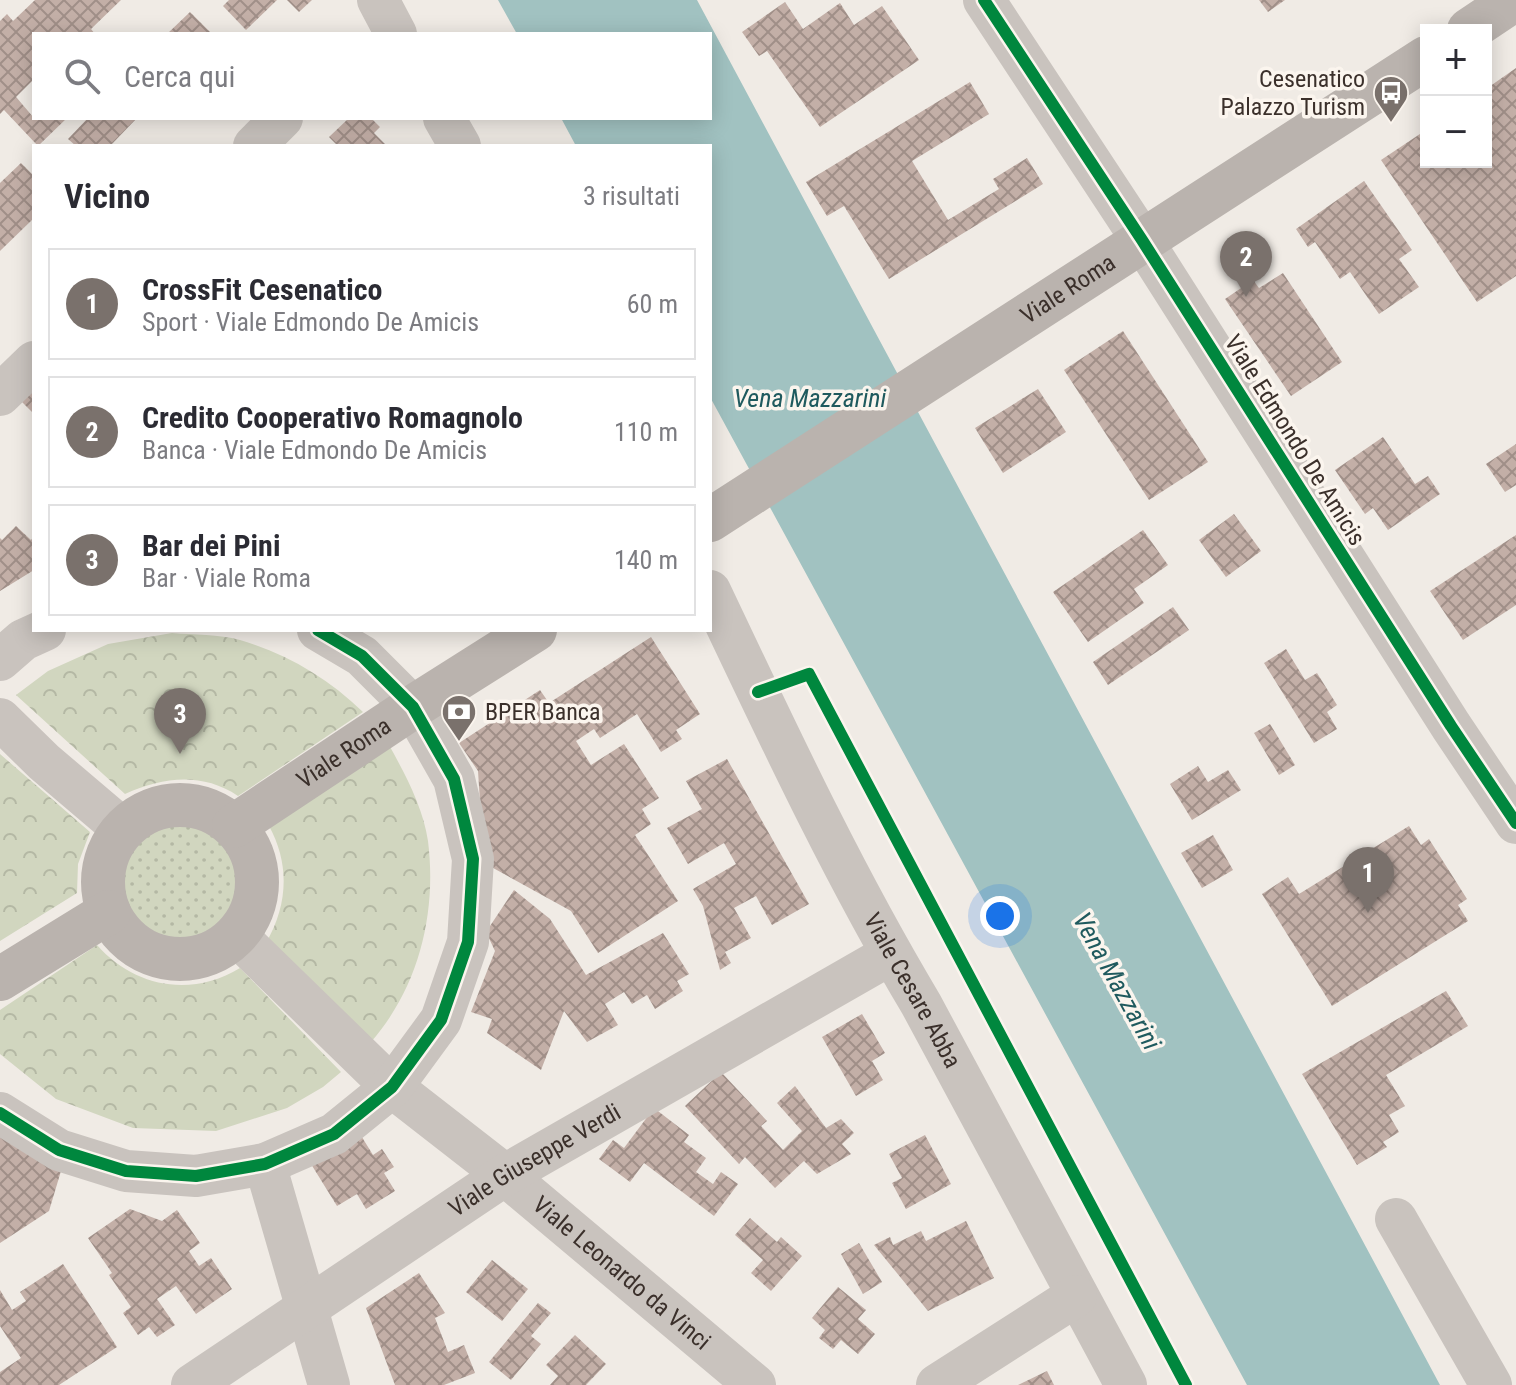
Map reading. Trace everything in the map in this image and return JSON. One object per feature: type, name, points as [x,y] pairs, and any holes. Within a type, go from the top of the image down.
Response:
[{"type":"street","name":"Viale Edmondo De Amicis","points":[[984,0],[1142,240],[1516,823]]},
{"type":"street","points":[[1478,24],[1514,0]]},
{"type":"street","name":"Viale Roma","points":[[713,518],[1420,62]]},
{"type":"street","points":[[256,144],[280,120]]},
{"type":"street","points":[[445,120],[459,144]]},
{"type":"street","points":[[0,395],[32,364]]},
{"type":"street","name":"Viale Cesare Abba","points":[[712,595],[891,954],[921,1004],[1126,1385]]},
{"type":"street","points":[[0,660],[23,640],[41,632]]},
{"type":"street","points":[[0,1113],[59,1150],[126,1171],[196,1176],[265,1164],[334,1134],[392,1087],[441,1020],[468,942],[473,859],[454,779],[413,707],[362,656],[321,632]]},
{"type":"street","name":"Viale Roma","points":[[234,826],[532,632]]},
{"type":"street","points":[[0,719],[44,762],[124,830]]},
{"type":"street","points":[[178,805],[198,807],[218,814],[234,826],[249,845],[257,868],[258,893],[251,916],[237,936],[216,951],[191,959],[166,959],[142,950],[122,934],[109,912],[103,890],[104,869],[111,848],[124,830],[149,812],[178,805]]},
{"type":"street","points":[[0,979],[109,912]]},
{"type":"street","name":"Viale Leonardo da Vinci","points":[[237,936],[392,1087],[505,1175],[755,1385]]},
{"type":"street","name":"Viale Giuseppe Verdi","points":[[192,1385],[505,1175],[891,954]]},
{"type":"street","points":[[265,1164],[329,1385]]},
{"type":"street","points":[[1396,1219],[1491,1385]]},
{"type":"street","points":[[937,1385],[1076,1296]]},
{"type":"green space","points":[[172,633],[232,638],[274,652],[321,678],[363,712],[238,796],[224,788],[196,780],[168,781],[125,794],[16,695],[48,671],[108,644]]},
{"type":"green space","points":[[389,745],[413,791],[426,828],[430,895],[427,922],[413,973],[388,1021],[371,1042],[266,943],[279,914],[284,884],[280,855],[269,826]]},
{"type":"green space","points":[[0,754],[90,832],[78,864],[77,893],[0,941]]},
{"type":"green space","points":[[180,826],[202,830],[220,842],[232,860],[236,882],[232,904],[220,922],[202,934],[180,938],[158,934],[140,922],[128,904],[124,882],[128,860],[140,842],[158,830]]},
{"type":"green space","points":[[97,945],[128,971],[164,984],[202,983],[240,968],[341,1072],[323,1087],[287,1108],[216,1131],[133,1128],[56,1099],[0,1054],[0,1010]]},
{"type":"water","name":"Vena Mazzarini","points":[[498,0],[697,0],[1440,1385],[1247,1385],[712,401],[712,144],[575,144],[562,120],[712,120],[712,32],[516,32]]},
{"type":"building","points":[[35,0],[121,0],[91,29],[93,32],[32,32],[32,81],[16,97],[32,116],[32,120],[65,120],[40,144],[36,144],[4,110],[0,114],[0,21],[7,14],[13,21]]},
{"type":"building","points":[[229,0],[277,0],[246,30],[223,6]]},
{"type":"building","points":[[287,0],[312,0],[299,12]]},
{"type":"building","points":[[1259,0],[1285,0],[1268,12]]},
{"type":"building","points":[[785,2],[803,29],[840,3],[854,25],[882,6],[919,60],[820,127],[767,51],[759,56],[742,32]]},
{"type":"building","points":[[190,12],[210,32],[169,32]]},
{"type":"building","points":[[1516,68],[1516,276],[1477,302],[1381,160],[1420,134],[1420,168],[1492,168],[1492,85]]},
{"type":"building","points":[[970,82],[989,114],[912,161],[948,220],[999,189],[993,179],[1027,158],[1043,184],[889,279],[844,206],[827,216],[806,182]]},
{"type":"building","points":[[86,120],[135,120],[112,144],[74,144],[68,139]]},
{"type":"building","points":[[347,120],[373,120],[380,127],[374,133],[385,144],[336,144],[329,137]]},
{"type":"building","points":[[21,163],[32,174],[32,220],[0,251],[0,183]]},
{"type":"building","points":[[1364,181],[1412,250],[1399,259],[1419,287],[1379,314],[1350,272],[1340,279],[1315,242],[1308,247],[1296,229]]},
{"type":"building","points":[[1283,273],[1342,362],[1291,396],[1225,299],[1253,280],[1259,288]]},
{"type":"building","points":[[1123,331],[1208,462],[1149,500],[1064,370]]},
{"type":"building","points":[[32,388],[32,412],[20,400]]},
{"type":"building","points":[[1038,389],[1066,432],[1003,473],[975,428]]},
{"type":"building","points":[[1383,437],[1415,484],[1428,476],[1440,494],[1388,530],[1373,508],[1365,514],[1335,470]]},
{"type":"building","points":[[1516,444],[1516,485],[1505,492],[1486,464]]},
{"type":"building","points":[[1234,514],[1261,551],[1226,577],[1199,540]]},
{"type":"building","points":[[16,526],[32,539],[32,571],[0,591],[0,538],[2,540]]},
{"type":"building","points":[[1143,530],[1168,565],[1134,589],[1144,603],[1088,642],[1053,592]]},
{"type":"building","points":[[1516,535],[1516,605],[1463,640],[1430,591]]},
{"type":"building","points":[[1173,607],[1189,630],[1108,685],[1093,662]]},
{"type":"building","points":[[651,637],[700,714],[676,730],[682,739],[661,752],[637,714],[600,738],[594,729],[576,741],[591,765],[624,744],[659,798],[642,809],[651,824],[635,835],[678,901],[598,953],[571,911],[484,863],[478,771],[459,743],[540,690],[549,703]]},
{"type":"building","points":[[1286,649],[1305,680],[1317,673],[1337,705],[1327,712],[1337,729],[1314,743],[1264,663]]},
{"type":"building","points":[[1270,724],[1295,765],[1279,775],[1254,733]]},
{"type":"building","points":[[727,759],[809,904],[772,925],[756,896],[734,908],[751,938],[725,952],[731,963],[720,970],[703,906],[693,889],[736,864],[724,843],[688,864],[667,828],[702,809],[686,781]]},
{"type":"building","points":[[1198,766],[1208,782],[1228,770],[1241,790],[1192,820],[1170,784]]},
{"type":"building","points":[[1409,826],[1421,845],[1429,839],[1467,899],[1458,905],[1468,921],[1332,1006],[1262,894],[1288,877],[1299,894]]},
{"type":"building","points":[[1213,835],[1233,870],[1202,888],[1181,853]]},
{"type":"building","points":[[514,890],[550,919],[586,975],[663,933],[689,974],[677,981],[683,991],[655,1009],[647,995],[632,1004],[624,992],[605,1004],[618,1025],[587,1042],[564,1011],[541,1070],[487,1033],[492,1019],[471,1012],[495,951],[486,932]]},
{"type":"building","points":[[1446,991],[1468,1026],[1386,1075],[1405,1106],[1389,1115],[1399,1132],[1383,1142],[1387,1147],[1357,1165],[1302,1074]]},
{"type":"building","points":[[862,1014],[885,1053],[872,1061],[883,1080],[856,1096],[822,1037]]},
{"type":"building","points":[[721,1072],[767,1121],[761,1126],[783,1150],[802,1131],[777,1103],[795,1086],[826,1128],[841,1119],[854,1133],[842,1144],[851,1154],[817,1174],[804,1161],[775,1188],[745,1157],[739,1164],[685,1106]]},
{"type":"building","points":[[654,1108],[689,1135],[684,1142],[706,1158],[696,1172],[713,1184],[721,1172],[738,1184],[714,1216],[644,1163],[630,1182],[599,1159],[613,1140],[624,1148]]},
{"type":"building","points":[[0,1117],[61,1171],[49,1211],[0,1243]]},
{"type":"building","points":[[360,1134],[373,1155],[382,1149],[394,1167],[384,1173],[395,1191],[366,1209],[357,1194],[337,1206],[311,1164]]},
{"type":"building","points":[[925,1135],[951,1184],[906,1209],[892,1183],[902,1178],[889,1154]]},
{"type":"building","points":[[130,1209],[162,1221],[177,1210],[200,1243],[189,1251],[199,1266],[211,1258],[232,1289],[196,1314],[176,1286],[157,1299],[175,1325],[157,1337],[149,1327],[138,1335],[123,1313],[131,1307],[88,1238]]},
{"type":"building","points":[[750,1218],[777,1242],[781,1237],[802,1256],[771,1291],[751,1273],[763,1260],[735,1235]]},
{"type":"building","points":[[966,1221],[994,1278],[928,1311],[874,1245],[890,1237],[893,1245],[921,1231],[926,1241]]},
{"type":"building","points":[[859,1243],[882,1282],[863,1294],[841,1254]]},
{"type":"building","points":[[492,1260],[528,1289],[502,1321],[466,1292]]},
{"type":"building","points":[[63,1264],[117,1347],[59,1385],[0,1385],[0,1372],[21,1358],[0,1326],[0,1290],[12,1310],[26,1301],[20,1292]]},
{"type":"building","points":[[419,1273],[445,1313],[435,1318],[448,1352],[464,1345],[475,1373],[444,1385],[395,1385],[366,1308]]},
{"type":"building","points":[[838,1287],[866,1310],[858,1319],[875,1334],[858,1354],[841,1340],[833,1349],[819,1338],[825,1330],[812,1318]]},
{"type":"building","points":[[538,1303],[551,1313],[531,1336],[541,1344],[511,1380],[489,1362]]},
{"type":"building","points":[[575,1335],[606,1364],[586,1385],[550,1385],[558,1376],[546,1365]]},
{"type":"building","points":[[1047,1371],[1054,1385],[1018,1385]]},
{"type":"cycle path","points":[[984,0],[1142,240],[1516,823]]},
{"type":"cycle path","points":[[0,1113],[59,1150],[126,1171],[196,1176],[265,1164],[334,1134],[392,1087],[441,1020],[468,942],[473,859],[454,779],[413,707],[362,656],[321,632]]},
{"type":"cycle path","points":[[758,692],[809,674],[1186,1385]]},
{"type":"place","name":"Cesenatico Palazzo Turism","points":[[1391,124]]},
{"type":"place","name":"Credito Cooperativo Romagnolo","points":[[1246,297]]},
{"type":"place","name":"BPER Banca","points":[[459,743]]},
{"type":"place","name":"Bar dei Pini","points":[[180,754]]},
{"type":"place","name":"CrossFit Cesenatico","points":[[1368,913]]}]
